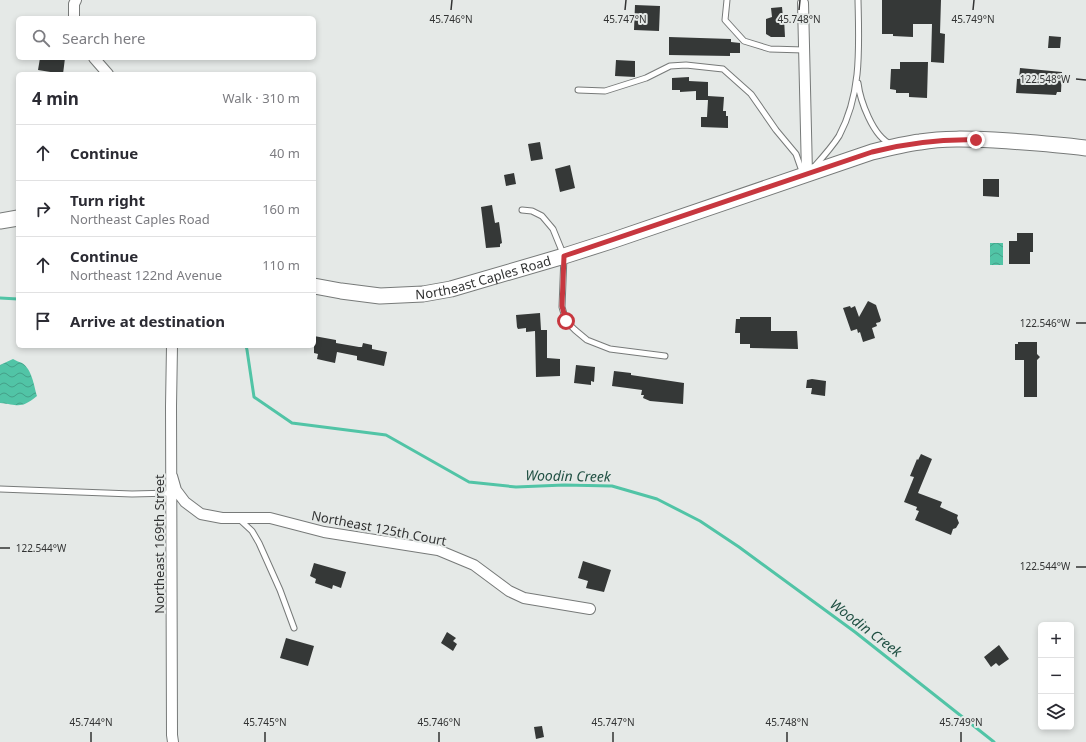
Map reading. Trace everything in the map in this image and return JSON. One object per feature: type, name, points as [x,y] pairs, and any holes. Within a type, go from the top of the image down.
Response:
[{"type":"main road","name":"Northeast Caples Road","points":[[316,286],[380,296],[423,294],[451,289],[564,256],[872,152],[898,145],[948,140],[976,140],[1022,142],[1086,148]]},
{"type":"main road","points":[[0,221],[16,218]]},
{"type":"street","points":[[74,16],[74,4],[76,0]]},
{"type":"street","points":[[803,1],[807,174]]},
{"type":"street","points":[[96,60],[106,72]]},
{"type":"street","name":"Northeast 169th Street","points":[[172,348],[172,727],[174,742]]},
{"type":"street","name":"Northeast 125th Court","points":[[172,476],[176,490],[185,502],[201,514],[222,518],[270,518],[324,532],[438,550],[474,565],[509,591],[524,598],[590,609]]},
{"type":"lane","points":[[727,0],[726,20],[744,41],[770,49],[804,50]]},
{"type":"lane","points":[[578,90],[605,91],[646,78],[670,66],[686,64],[723,69],[751,94],[776,130],[796,154],[807,174],[828,152],[841,131],[853,98],[859,58],[858,0]]},
{"type":"lane","points":[[857,78],[859,94],[871,121],[887,142],[898,145]]},
{"type":"lane","points":[[522,210],[532,211],[542,216],[548,222],[553,229],[564,256],[562,306],[566,321],[588,340],[610,349],[665,356]]},
{"type":"lane","points":[[0,489],[132,494],[172,493]]},
{"type":"lane","points":[[238,518],[252,531],[259,543],[280,590],[294,628]]},
{"type":"water","points":[[990,243],[1003,243],[1003,265],[990,265]]},
{"type":"water","points":[[13,359],[22,363],[28,369],[37,396],[27,403],[20,405],[0,403],[0,365]]},
{"type":"building","points":[[882,0],[941,0],[940,33],[945,34],[944,63],[931,62],[932,24],[913,24],[913,37],[882,34]]},
{"type":"building","points":[[635,5],[660,6],[659,31],[634,30]]},
{"type":"building","points":[[782,7],[785,37],[771,37],[766,34],[766,19],[772,17],[771,8]]},
{"type":"building","points":[[1049,36],[1061,37],[1060,48],[1048,48]]},
{"type":"building","points":[[669,37],[731,39],[731,42],[740,43],[740,53],[730,53],[730,56],[669,55]]},
{"type":"building","points":[[40,60],[65,60],[63,72],[38,70]]},
{"type":"building","points":[[616,60],[635,61],[635,77],[615,76]]},
{"type":"building","points":[[900,62],[928,62],[927,98],[909,97],[909,93],[896,93],[896,90],[890,89],[891,69],[900,69]]},
{"type":"building","points":[[1020,68],[1062,72],[1061,92],[1057,92],[1056,95],[1016,93],[1017,79],[1019,79]]},
{"type":"building","points":[[689,77],[689,81],[708,82],[708,96],[724,97],[723,111],[726,111],[726,116],[728,116],[728,128],[701,127],[701,117],[707,117],[708,100],[696,100],[696,91],[680,92],[680,90],[672,90],[672,78]]},
{"type":"building","points":[[540,142],[543,159],[531,161],[528,144]]},
{"type":"building","points":[[570,165],[575,188],[560,192],[555,169]]},
{"type":"building","points":[[514,173],[516,184],[506,186],[504,175]]},
{"type":"building","points":[[983,179],[999,179],[999,197],[983,196]]},
{"type":"building","points":[[492,205],[495,223],[499,222],[502,243],[500,244],[500,247],[486,248],[481,207]]},
{"type":"building","points":[[1017,233],[1033,233],[1033,252],[1030,252],[1030,264],[1009,264],[1009,241],[1017,241]]},
{"type":"building","points":[[868,301],[876,305],[881,320],[880,322],[876,323],[877,326],[872,328],[875,338],[863,342],[860,332],[858,333],[857,329],[851,331],[843,308],[850,306],[851,308],[855,306],[859,317]]},
{"type":"building","points":[[540,313],[541,330],[547,330],[547,358],[560,359],[560,376],[536,377],[535,331],[526,332],[526,328],[518,329],[517,327],[516,315]]},
{"type":"building","points":[[740,317],[771,317],[771,331],[797,331],[798,349],[750,348],[750,344],[740,344],[740,333],[735,333],[736,319],[740,319]]},
{"type":"building","points":[[316,336],[336,340],[336,343],[359,347],[362,347],[363,343],[372,345],[372,349],[387,352],[384,366],[357,360],[357,356],[337,352],[335,363],[317,359],[318,354],[314,353],[314,348],[316,348]]},
{"type":"building","points":[[1018,342],[1037,342],[1037,354],[1040,357],[1037,360],[1037,397],[1024,397],[1024,360],[1015,360],[1015,344],[1018,344]]},
{"type":"building","points":[[576,365],[595,367],[594,382],[591,381],[591,385],[574,383]]},
{"type":"building","points":[[614,371],[684,383],[683,404],[650,401],[643,398],[644,395],[641,395],[642,390],[612,386]]},
{"type":"building","points":[[812,379],[826,381],[825,396],[811,394],[812,388],[806,388],[807,380]]},
{"type":"building","points":[[921,454],[932,459],[918,493],[942,502],[940,507],[958,515],[957,518],[959,523],[956,528],[953,529],[951,535],[915,520],[919,511],[916,510],[917,507],[904,502],[914,477],[910,476],[917,459],[918,460]]},
{"type":"building","points":[[583,561],[611,570],[604,592],[586,588],[588,581],[578,578]]},
{"type":"building","points":[[314,563],[346,572],[341,588],[333,585],[332,589],[315,583],[316,579],[310,576]]},
{"type":"building","points":[[447,632],[456,638],[453,641],[457,644],[453,651],[441,643]]},
{"type":"building","points":[[286,638],[314,646],[308,666],[280,658]]},
{"type":"building","points":[[999,645],[1009,659],[999,666],[996,663],[991,667],[984,657]]},
{"type":"building","points":[[542,726],[544,737],[536,739],[534,727]]},
{"type":"waterway","name":"Woodin Creek","points":[[0,298],[16,299]]},
{"type":"waterway","name":"Woodin Creek","points":[[246,348],[254,397],[292,423],[386,435],[469,482],[516,487],[564,485],[612,486],[657,499],[700,521],[739,547],[855,632],[994,742]]},
{"type":"route","points":[[566,321],[562,306],[564,256],[872,152],[898,145],[921,142],[976,140]]}]
